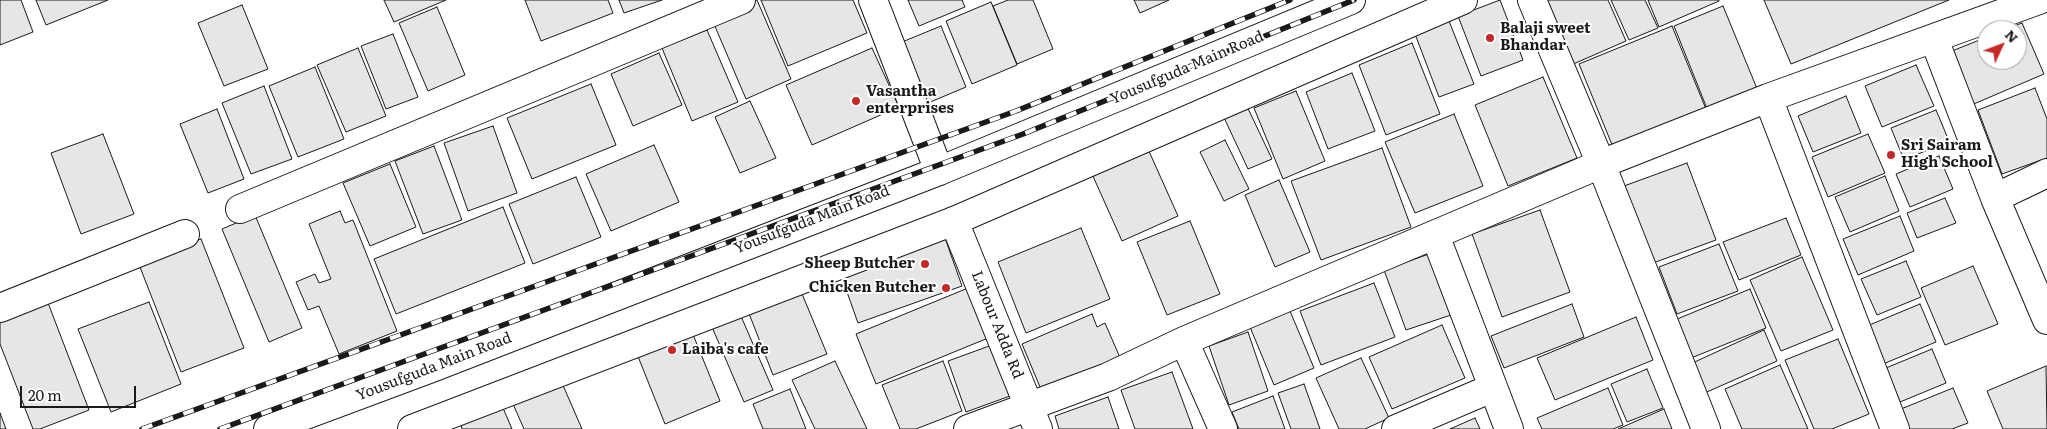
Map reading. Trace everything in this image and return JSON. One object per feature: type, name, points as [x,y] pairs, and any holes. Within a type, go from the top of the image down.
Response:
[{"type":"street","points":[[240,209],[740,0]]},
{"type":"street","points":[[873,0],[939,171]]},
{"type":"street","name":"Yousufguda Main Road","points":[[268,429],[432,368],[939,171],[1351,0]]},
{"type":"street","points":[[412,429],[954,221],[1462,0]]},
{"type":"street","points":[[1532,0],[1601,164],[1706,429]]},
{"type":"street","points":[[968,429],[1033,417],[1108,377],[1184,341],[1601,164],[1768,98],[2039,0]]},
{"type":"street","points":[[1934,39],[1995,198],[2047,320]]},
{"type":"street","points":[[1768,98],[1895,429]]},
{"type":"street","points":[[1995,198],[2047,173]]},
{"type":"street","name":"Labour Adda Rd","points":[[954,221],[1033,417]]},
{"type":"street","points":[[0,308],[185,234]]},
{"type":"street","points":[[1435,235],[1509,429]]},
{"type":"street","points":[[1184,341],[1223,429]]},
{"type":"street","points":[[1396,429],[1492,388]]},
{"type":"building","points":[[0,0],[21,0],[33,32],[0,45]]},
{"type":"building","points":[[36,0],[108,0],[46,25]]},
{"type":"building","points":[[384,0],[446,0],[394,22]]},
{"type":"building","points":[[525,0],[608,0],[613,13],[541,41]]},
{"type":"building","points":[[619,0],[662,0],[624,13]]},
{"type":"building","points":[[751,0],[757,0],[791,79],[746,99],[711,17]]},
{"type":"building","points":[[761,0],[853,0],[867,33],[788,66]]},
{"type":"building","points":[[908,0],[962,0],[965,7],[919,26]]},
{"type":"building","points":[[1008,0],[1033,0],[1053,49],[1017,64],[993,6]]},
{"type":"building","points":[[1134,0],[1169,0],[1140,13]]},
{"type":"building","name":"Balaji sweet Bhandar","points":[[1500,0],[1523,60],[1481,76],[1458,16]]},
{"type":"building","points":[[1542,0],[1608,0],[1626,41],[1571,65]]},
{"type":"building","points":[[1611,0],[1645,0],[1658,28],[1629,40]]},
{"type":"building","points":[[1648,0],[1719,0],[1719,1],[1659,27]]},
{"type":"building","points":[[1764,0],[1949,0],[1791,64]]},
{"type":"building","points":[[991,2],[1017,65],[972,84],[946,21]]},
{"type":"building","points":[[242,5],[268,69],[224,86],[198,23]]},
{"type":"building","points":[[1723,6],[1758,91],[1708,111],[1674,26]]},
{"type":"building","points":[[437,7],[465,75],[428,91],[399,23]]},
{"type":"building","points":[[1449,21],[1474,84],[1439,97],[1415,34]]},
{"type":"building","points":[[941,26],[966,87],[928,103],[902,42]]},
{"type":"building","points":[[1672,26],[1708,114],[1615,152],[1579,64]]},
{"type":"building","points":[[707,30],[738,102],[692,121],[662,48]]},
{"type":"building","points":[[393,34],[418,97],[386,109],[361,46]]},
{"type":"building","points":[[2027,35],[2044,74],[1969,106],[1947,53],[1977,41],[1977,70],[2027,70]]},
{"type":"building","points":[[1412,43],[1440,114],[1386,135],[1359,65]]},
{"type":"building","points":[[358,48],[386,116],[346,132],[317,65]]},
{"type":"building","points":[[872,48],[899,107],[812,145],[786,85]]},
{"type":"building","points":[[659,53],[682,105],[633,126],[611,74]]},
{"type":"building","points":[[1916,65],[1934,106],[1882,127],[1865,86]]},
{"type":"building","points":[[315,67],[344,139],[298,157],[269,86]]},
{"type":"building","points":[[1352,73],[1375,131],[1328,149],[1306,92]]},
{"type":"building","points":[[1543,77],[1577,158],[1508,186],[1475,105]]},
{"type":"building","points":[[591,84],[616,145],[532,179],[507,118]]},
{"type":"building","points":[[264,86],[292,159],[251,174],[222,103]]},
{"type":"building","points":[[2035,88],[2047,119],[2047,158],[2002,174],[1978,110]]},
{"type":"building","points":[[1296,91],[1325,161],[1283,179],[1254,108]]},
{"type":"building","points":[[1846,96],[1861,133],[1813,152],[1798,116]]},
{"type":"building","points":[[1243,98],[1272,159],[1248,169],[1220,109]]},
{"type":"building","points":[[750,101],[776,158],[740,173],[715,117]]},
{"type":"building","points":[[217,109],[244,179],[208,193],[180,124]]},
{"type":"building","points":[[1936,110],[1949,141],[1904,160],[1891,128]]},
{"type":"building","points":[[1454,114],[1483,186],[1415,213],[1385,142]]},
{"type":"building","points":[[493,126],[517,193],[468,211],[444,143]]},
{"type":"building","points":[[103,134],[134,214],[81,234],[51,153]]},
{"type":"building","points":[[1868,134],[1885,173],[1828,197],[1812,157]]},
{"type":"building","points":[[1225,140],[1249,189],[1224,201],[1200,152]]},
{"type":"building","points":[[654,145],[679,202],[611,231],[586,174]]},
{"type":"building","points":[[434,146],[462,220],[423,234],[395,161]]},
{"type":"building","points":[[1382,148],[1411,227],[1321,260],[1291,181]]},
{"type":"building","points":[[1148,149],[1178,216],[1122,241],[1092,174]]},
{"type":"building","points":[[1939,156],[1953,189],[1910,207],[1896,174]]},
{"type":"building","points":[[1687,163],[1716,240],[1653,263],[1624,186]]},
{"type":"building","points":[[390,164],[416,227],[370,246],[343,183]]},
{"type":"building","points":[[1885,176],[1899,211],[1850,232],[1835,197]]},
{"type":"building","points":[[576,177],[601,237],[533,264],[509,204]]},
{"type":"building","points":[[1279,180],[1310,252],[1275,267],[1245,195]]},
{"type":"building","points":[[1945,198],[1956,223],[1917,238],[1907,213]]},
{"type":"building","points":[[503,207],[525,263],[396,314],[374,259]]},
{"type":"building","points":[[1540,210],[1570,292],[1502,317],[1472,234]]},
{"type":"building","points":[[340,211],[345,223],[353,220],[397,331],[339,354],[319,306],[308,310],[296,282],[315,274],[319,283],[331,279],[309,224]]},
{"type":"building","points":[[255,215],[302,328],[269,342],[222,229]]},
{"type":"building","points":[[1900,216],[1914,251],[1858,275],[1843,239]]},
{"type":"building","points":[[1786,218],[1801,255],[1739,280],[1723,242]]},
{"type":"building","points":[[1190,221],[1220,294],[1167,315],[1137,242]]},
{"type":"building","points":[[1081,228],[1110,299],[1026,333],[998,262]]},
{"type":"building","points":[[945,238],[962,286],[858,323],[841,275]]},
{"type":"building","points":[[201,239],[244,348],[181,372],[138,262]]},
{"type":"building","points":[[1719,244],[1738,291],[1677,314],[1659,267]]},
{"type":"building","points":[[1429,254],[1451,315],[1406,330],[1384,270]]},
{"type":"building","points":[[1802,257],[1833,330],[1781,351],[1750,280]]},
{"type":"building","points":[[1906,261],[1921,297],[1877,315],[1861,279]]},
{"type":"building","points":[[1973,266],[1998,324],[1945,345],[1921,288]]},
{"type":"building","points":[[1374,283],[1395,337],[1321,365],[1300,311]]},
{"type":"building","points":[[973,286],[993,336],[876,384],[856,334]]},
{"type":"building","points":[[800,289],[827,354],[773,375],[748,311]]},
{"type":"building","points":[[1750,289],[1766,328],[1681,362],[1665,324]]},
{"type":"building","points":[[45,295],[89,410],[40,429],[33,429],[0,344],[0,313]]},
{"type":"building","points":[[149,302],[181,384],[111,412],[78,329]]},
{"type":"building","points":[[1572,304],[1584,337],[1504,368],[1491,336]]},
{"type":"building","points":[[1920,304],[1936,342],[1883,364],[1867,326]]},
{"type":"building","points":[[1290,311],[1314,368],[1274,385],[1250,327]]},
{"type":"building","points":[[740,314],[773,390],[744,402],[712,327]]},
{"type":"building","points":[[1092,314],[1097,327],[1105,323],[1121,360],[1043,394],[1022,344]]},
{"type":"building","points":[[1636,317],[1653,360],[1555,400],[1537,358]]},
{"type":"building","points":[[1442,325],[1465,378],[1392,409],[1369,357]]},
{"type":"building","points":[[1764,330],[1777,361],[1700,395],[1686,366]]},
{"type":"building","points":[[692,332],[720,401],[665,424],[637,354]]},
{"type":"building","points":[[1248,332],[1268,391],[1229,405],[1209,346]]},
{"type":"building","points":[[1838,339],[1869,414],[1832,429],[1814,429],[1785,360]]},
{"type":"building","points":[[992,345],[1010,396],[966,412],[948,361]]},
{"type":"building","points":[[1932,349],[1946,383],[1900,402],[1886,368]]},
{"type":"building","points":[[1361,358],[1389,418],[1365,429],[1339,429],[1316,378]]},
{"type":"building","points":[[835,361],[867,429],[815,429],[792,380]]},
{"type":"building","points":[[943,361],[962,411],[916,429],[900,429],[882,385]]},
{"type":"building","points":[[1780,365],[1808,429],[1742,429],[1725,389]]},
{"type":"building","points":[[2046,366],[2047,429],[2003,429],[1987,391]]},
{"type":"building","points":[[1647,369],[1663,408],[1627,422],[1611,384]]},
{"type":"building","points":[[1172,372],[1193,429],[1135,429],[1121,390]]},
{"type":"building","points":[[562,383],[582,429],[524,429],[513,404]]},
{"type":"building","points":[[1304,384],[1320,429],[1291,429],[1278,393]]},
{"type":"building","points":[[1608,388],[1623,425],[1613,429],[1542,429],[1537,418]]},
{"type":"building","points":[[1953,388],[1968,423],[1952,429],[1904,429],[1896,411]]},
{"type":"building","points":[[790,389],[806,429],[763,429],[753,404]]},
{"type":"building","points":[[1273,396],[1285,429],[1239,429],[1232,412]]},
{"type":"building","points":[[1108,397],[1119,429],[1059,429],[1055,416]]},
{"type":"building","points":[[503,408],[512,429],[462,429],[461,425]]},
{"type":"building","points":[[1664,409],[1672,429],[1618,429]]},
{"type":"building","points":[[0,413],[6,429],[0,429]]},
{"type":"building","points":[[1475,418],[1480,429],[1450,429]]},
{"type":"railway","points":[[142,429],[1016,111],[1290,0]]},
{"type":"railway","points":[[220,429],[1023,134],[1354,0]]},
{"type":"place","name":"Balaji sweet Bhandar","points":[[1490,38]]},
{"type":"place","name":"Vasantha enterprises","points":[[856,101]]},
{"type":"place","name":"Sri Sairam High School","points":[[1891,155]]},
{"type":"place","name":"Sheep Butcher","points":[[925,264]]},
{"type":"place","name":"Chicken Butcher","points":[[946,288]]},
{"type":"place","name":"Laiba's cafe","points":[[672,350]]}]
